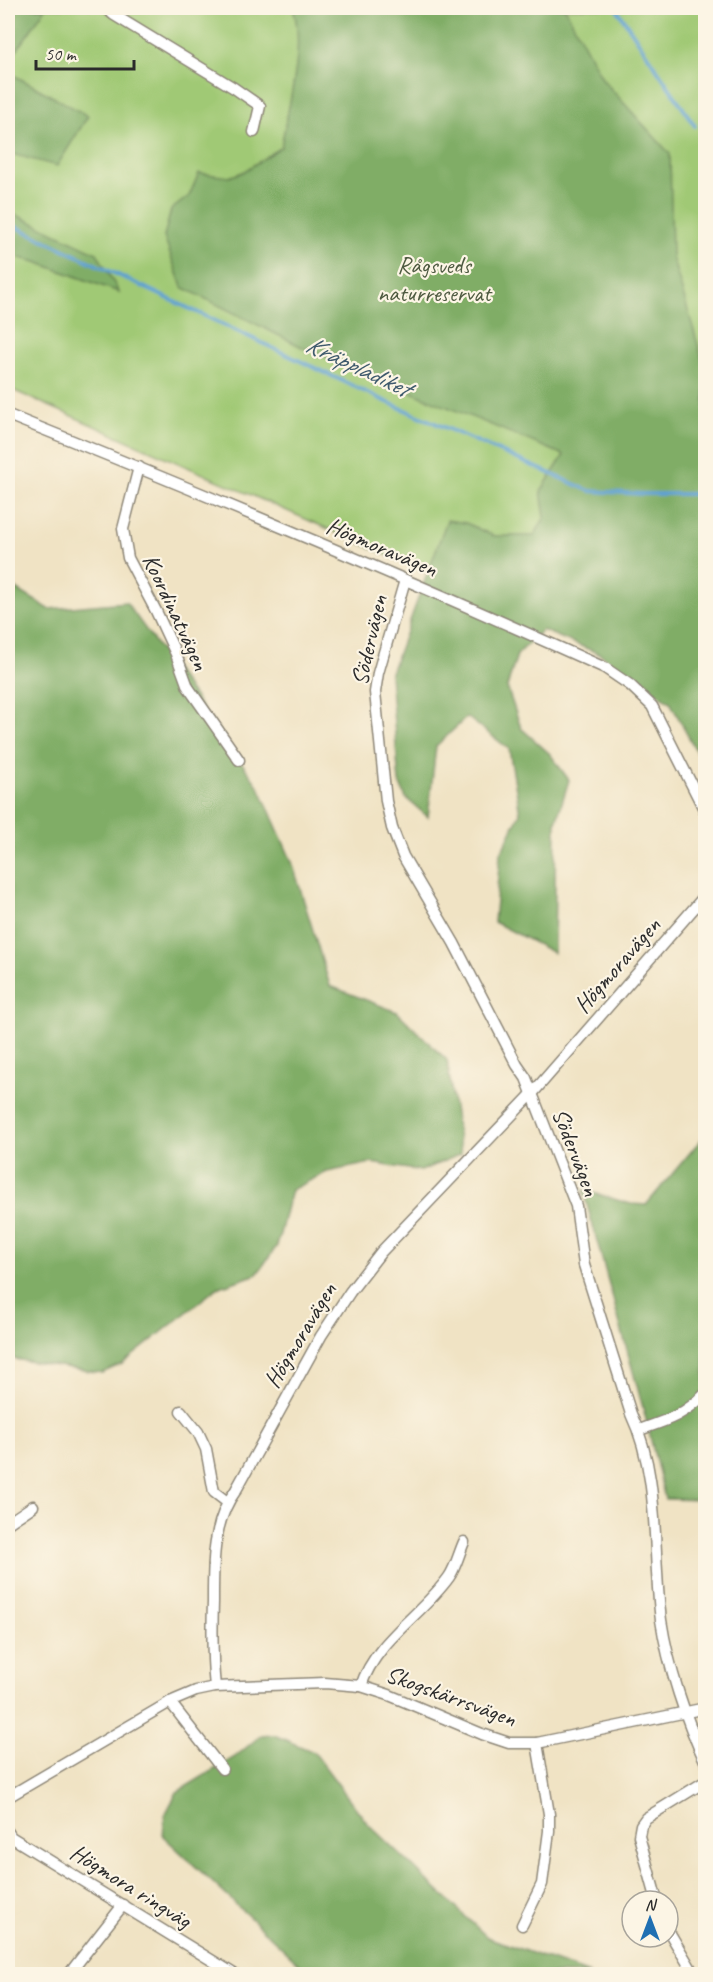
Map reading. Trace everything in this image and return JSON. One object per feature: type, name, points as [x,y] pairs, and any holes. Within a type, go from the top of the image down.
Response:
[{"type":"street","points":[[106,8],[260,106],[254,132]]},
{"type":"street","name":"Högmoravägen","points":[[8,415],[405,580],[605,668],[630,685],[652,706],[705,813]]},
{"type":"street","name":"Koordinatvägen","points":[[139,468],[123,529],[128,558],[166,633],[188,687],[239,760]]},
{"type":"street","name":"Södervägen","points":[[405,580],[378,673],[375,692],[386,801],[403,856],[469,971],[517,1065],[526,1078],[576,1206],[584,1265],[631,1414],[639,1430],[652,1493],[661,1620],[669,1656],[693,1736],[705,1763]]},
{"type":"street","name":"Högmoravägen","points":[[215,1687],[212,1656],[216,1538],[227,1502],[236,1490],[321,1336],[350,1292],[381,1252],[531,1095],[702,899],[705,887]]},
{"type":"street","points":[[639,1430],[677,1417],[691,1408],[705,1393]]},
{"type":"street","points":[[181,1411],[198,1432],[206,1449],[214,1492],[227,1502]]},
{"type":"street","points":[[8,1523],[33,1506]]},
{"type":"street","points":[[361,1686],[380,1651],[448,1578],[464,1542]]},
{"type":"street","name":"Skogskärrsvägen","points":[[215,1687],[326,1683],[361,1686],[508,1743],[537,1743],[705,1708]]},
{"type":"street","points":[[8,1797],[170,1702],[196,1691],[215,1687]]},
{"type":"street","points":[[170,1702],[222,1769]]},
{"type":"street","points":[[522,1924],[542,1884],[549,1831],[549,1814],[537,1743]]},
{"type":"street","points":[[654,1889],[639,1836],[641,1825],[646,1818],[705,1781]]},
{"type":"street","name":"Högmora ringväg","points":[[8,1832],[11,1837],[234,1974]]},
{"type":"street","points":[[69,1974],[123,1905]]},
{"type":"street","points":[[679,1949],[694,1974]]},
{"type":"green space","name":"Rågsveds naturreservat","points":[[8,8],[705,8],[705,695],[8,388]]},
{"type":"green space","points":[[8,8],[46,8],[8,63]]},
{"type":"green space","points":[[293,8],[565,8],[603,80],[670,154],[672,257],[705,368],[705,768],[670,702],[600,654],[542,630],[517,655],[507,687],[521,728],[550,754],[569,780],[556,822],[554,953],[494,922],[500,855],[520,813],[509,749],[467,717],[436,746],[428,817],[406,798],[399,782],[390,675],[447,520],[466,523],[494,536],[534,536],[545,517],[541,491],[564,455],[304,348],[182,287],[164,237],[171,210],[189,196],[199,173],[229,177],[243,172],[281,147],[297,59],[297,24]]},
{"type":"green space","points":[[8,72],[88,116],[57,166],[8,153]]},
{"type":"green space","points":[[8,211],[97,253],[119,292],[36,262],[8,255]]},
{"type":"green space","points":[[8,584],[49,609],[126,602],[259,787],[292,862],[330,986],[397,1012],[447,1060],[461,1154],[421,1171],[371,1163],[327,1172],[291,1190],[277,1246],[257,1274],[217,1288],[122,1364],[102,1373],[8,1358]]},
{"type":"green space","points":[[705,1135],[705,1500],[665,1499],[645,1415],[583,1190],[631,1204],[646,1205]]},
{"type":"green space","points":[[274,1735],[314,1752],[367,1823],[487,1937],[590,1974],[310,1974],[163,1836],[165,1815],[177,1792],[235,1757],[260,1736]]},
{"type":"waterway","points":[[616,8],[695,126]]},
{"type":"waterway","name":"Kräppladiket","points":[[8,223],[387,402],[590,491],[706,494]]}]
